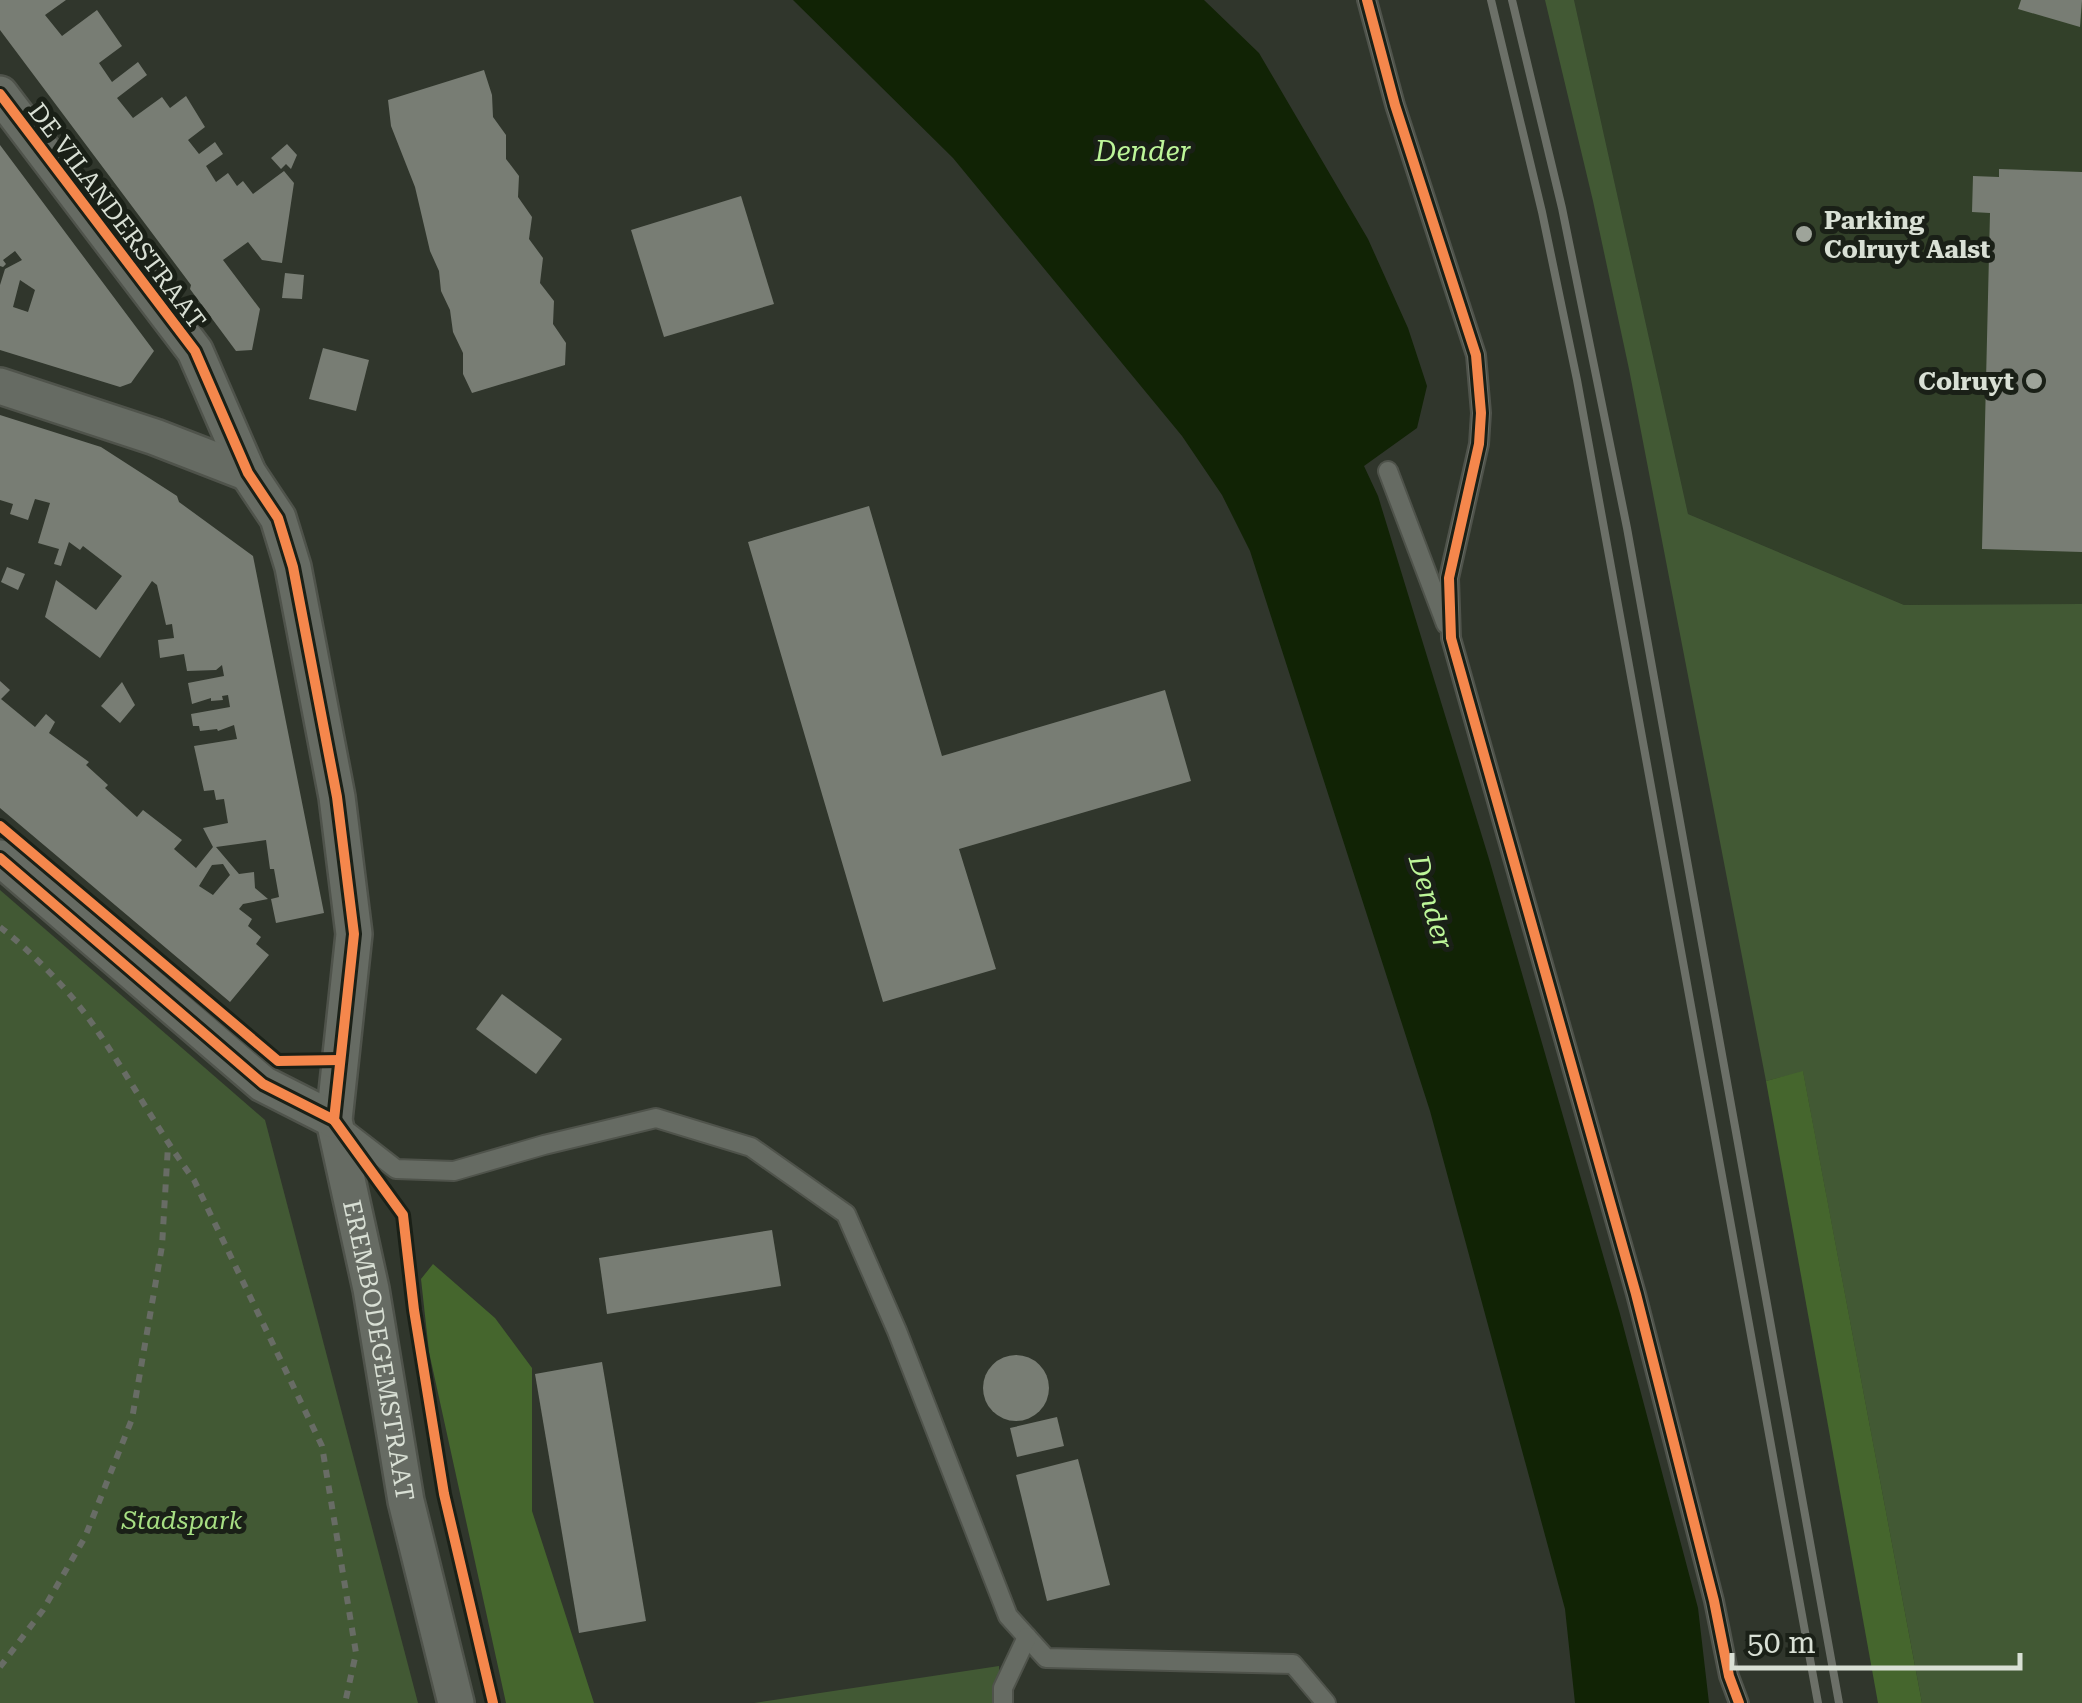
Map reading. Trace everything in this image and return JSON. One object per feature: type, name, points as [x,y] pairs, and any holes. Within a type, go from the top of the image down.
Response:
[{"type":"street","name":"DE VILANDERSTRAAT","points":[[0,94],[195,351],[248,473]]},
{"type":"street","points":[[0,386],[155,436],[248,473]]},
{"type":"street","name":"EREMBODEGEMSTRAAT","points":[[248,473],[278,518],[293,567],[338,797],[354,934],[334,1120],[371,1289],[406,1501],[456,1703]]},
{"type":"street","points":[[0,858],[263,1084],[334,1120]]},
{"type":"lane","points":[[1366,0],[1476,354],[1481,413],[1479,444],[1449,578],[1451,638]]},
{"type":"lane","points":[[1388,471],[1451,638],[1636,1294],[1738,1703]]},
{"type":"lane","points":[[334,1120],[396,1169],[454,1172],[544,1144],[656,1118],[751,1146],[846,1214],[898,1331],[1008,1616],[1046,1658],[1293,1664],[1326,1703]]},
{"type":"lane","points":[[1003,1703],[1003,1688],[1027,1637]]},
{"type":"path","points":[[0,926],[22,944],[94,1026],[194,1180],[322,1446],[356,1653],[346,1703]]},
{"type":"path","points":[[0,1668],[44,1610],[85,1537],[132,1419],[162,1246],[168,1145]]},
{"type":"shaded area","name":"Parking Colruyt Aalst","points":[[1574,0],[2082,0],[2082,604],[1904,605],[1688,514]]},
{"type":"green space","points":[[1545,0],[1574,0],[1688,514],[1904,605],[2082,604],[2082,1703],[1922,1703],[1803,1072],[1766,1081],[1629,369]]},
{"type":"green space","name":"Stadspark","points":[[0,890],[265,1120],[418,1703],[0,1703]]},
{"type":"green space","points":[[1803,1071],[1922,1703],[1878,1703],[1766,1081]]},
{"type":"green space","points":[[433,1264],[495,1318],[532,1368],[532,1511],[594,1703],[506,1703],[429,1352],[421,1279]]},
{"type":"green space","points":[[999,1666],[1000,1703],[754,1703]]},
{"type":"water","name":"Dender","points":[[793,0],[1204,0],[1259,53],[1368,239],[1408,328],[1427,386],[1417,428],[1364,466],[1378,496],[1489,859],[1620,1314],[1698,1608],[1709,1703],[1575,1703],[1565,1609],[1430,1111],[1250,551],[1222,495],[1182,436],[953,158]]},
{"type":"building","points":[[0,0],[66,0],[45,15],[62,36],[97,10],[122,46],[99,63],[112,82],[138,62],[147,75],[117,98],[133,118],[162,97],[170,108],[186,96],[205,127],[188,140],[199,154],[215,142],[223,154],[206,166],[216,182],[228,173],[237,186],[243,181],[253,194],[284,171],[294,183],[282,263],[262,260],[248,242],[223,260],[260,309],[252,350],[236,351],[0,30]]},
{"type":"building","points":[[2021,0],[2082,0],[2080,27],[2018,9]]},
{"type":"building","points":[[484,70],[492,95],[493,117],[506,135],[506,159],[519,176],[518,197],[532,217],[529,239],[543,258],[540,283],[554,301],[553,324],[566,343],[565,365],[472,393],[463,374],[463,353],[441,291],[415,187],[391,126],[388,100]]},
{"type":"building","points":[[287,144],[297,155],[291,169],[286,164],[281,169],[271,158]]},
{"type":"building","points":[[0,145],[154,351],[131,383],[120,387],[0,350],[0,285],[5,269],[22,260],[15,251],[0,266]],"holes":[[[20,280],[35,290],[28,312],[13,307]]]},
{"type":"building","name":"Colruyt","points":[[1999,169],[2082,172],[2082,552],[1982,549],[1990,213],[1972,212],[1973,176],[1999,177]]},
{"type":"building","points":[[741,196],[774,304],[664,337],[631,230]]},
{"type":"building","points":[[285,273],[304,275],[302,299],[282,298]]},
{"type":"building","points":[[323,348],[369,360],[356,411],[309,399]]},
{"type":"building","points":[[0,415],[101,447],[177,496],[179,502],[253,556],[324,913],[276,923],[271,899],[279,897],[266,840],[216,847],[239,874],[254,872],[255,888],[268,899],[243,904],[239,909],[252,919],[248,926],[261,937],[256,944],[269,955],[230,1002],[0,808],[0,681],[10,690],[1,699],[35,727],[46,714],[55,722],[49,733],[89,762],[86,765],[108,785],[105,788],[137,817],[143,810],[182,840],[174,849],[196,868],[213,847],[203,828],[228,823],[224,799],[216,800],[214,790],[204,791],[194,746],[237,739],[234,725],[218,731],[200,731],[199,726],[193,726],[191,714],[230,707],[228,695],[222,696],[223,700],[211,698],[192,704],[188,683],[224,676],[222,665],[216,670],[187,671],[184,654],[160,658],[158,640],[174,638],[172,624],[166,625],[157,585],[152,581],[100,658],[45,617],[56,580],[96,610],[122,576],[83,546],[80,550],[69,542],[61,566],[54,564],[59,549],[38,543],[50,503],[35,499],[28,520],[10,514],[13,504],[0,500]],"holes":[[[223,864],[230,875],[213,895],[199,886],[212,865]]]},
{"type":"building","points":[[869,506],[942,756],[1165,690],[1191,781],[959,849],[996,969],[883,1002],[748,542]]},
{"type":"building","points":[[7,567],[25,574],[18,590],[1,582]]},
{"type":"building","points":[[122,682],[135,705],[120,723],[101,706]]},
{"type":"building","points":[[502,994],[562,1039],[536,1074],[476,1029]]},
{"type":"building","points":[[772,1230],[781,1286],[607,1314],[599,1258]]},
{"type":"building","points":[[1016,1355],[1040,1364],[1049,1388],[1040,1412],[1016,1421],[992,1412],[983,1388],[992,1364]]},
{"type":"building","points":[[602,1362],[646,1621],[579,1633],[535,1374]]},
{"type":"building","points":[[1057,1417],[1064,1446],[1017,1457],[1010,1428]]},
{"type":"building","points":[[1078,1459],[1110,1585],[1047,1601],[1016,1475]]},
{"type":"railway","points":[[1491,0],[1577,380],[1818,1703]]},
{"type":"railway","points":[[1512,0],[1562,208],[1627,528],[1839,1703]]},
{"type":"cycle path","points":[[1367,0],[1395,105],[1476,355],[1481,413],[1479,444],[1449,578],[1451,638],[1636,1294],[1714,1601],[1729,1676],[1739,1703]]},
{"type":"cycle path","points":[[0,94],[195,351],[248,473],[278,518],[293,567],[337,797],[354,934],[334,1120]]},
{"type":"cycle path","points":[[0,826],[278,1061],[340,1060]]},
{"type":"cycle path","points":[[0,858],[263,1084],[334,1120],[403,1215],[444,1494],[493,1703]]},
{"type":"place","name":"Parking Colruyt Aalst","points":[[1804,234]]},
{"type":"place","name":"Colruyt","points":[[2034,381]]}]
